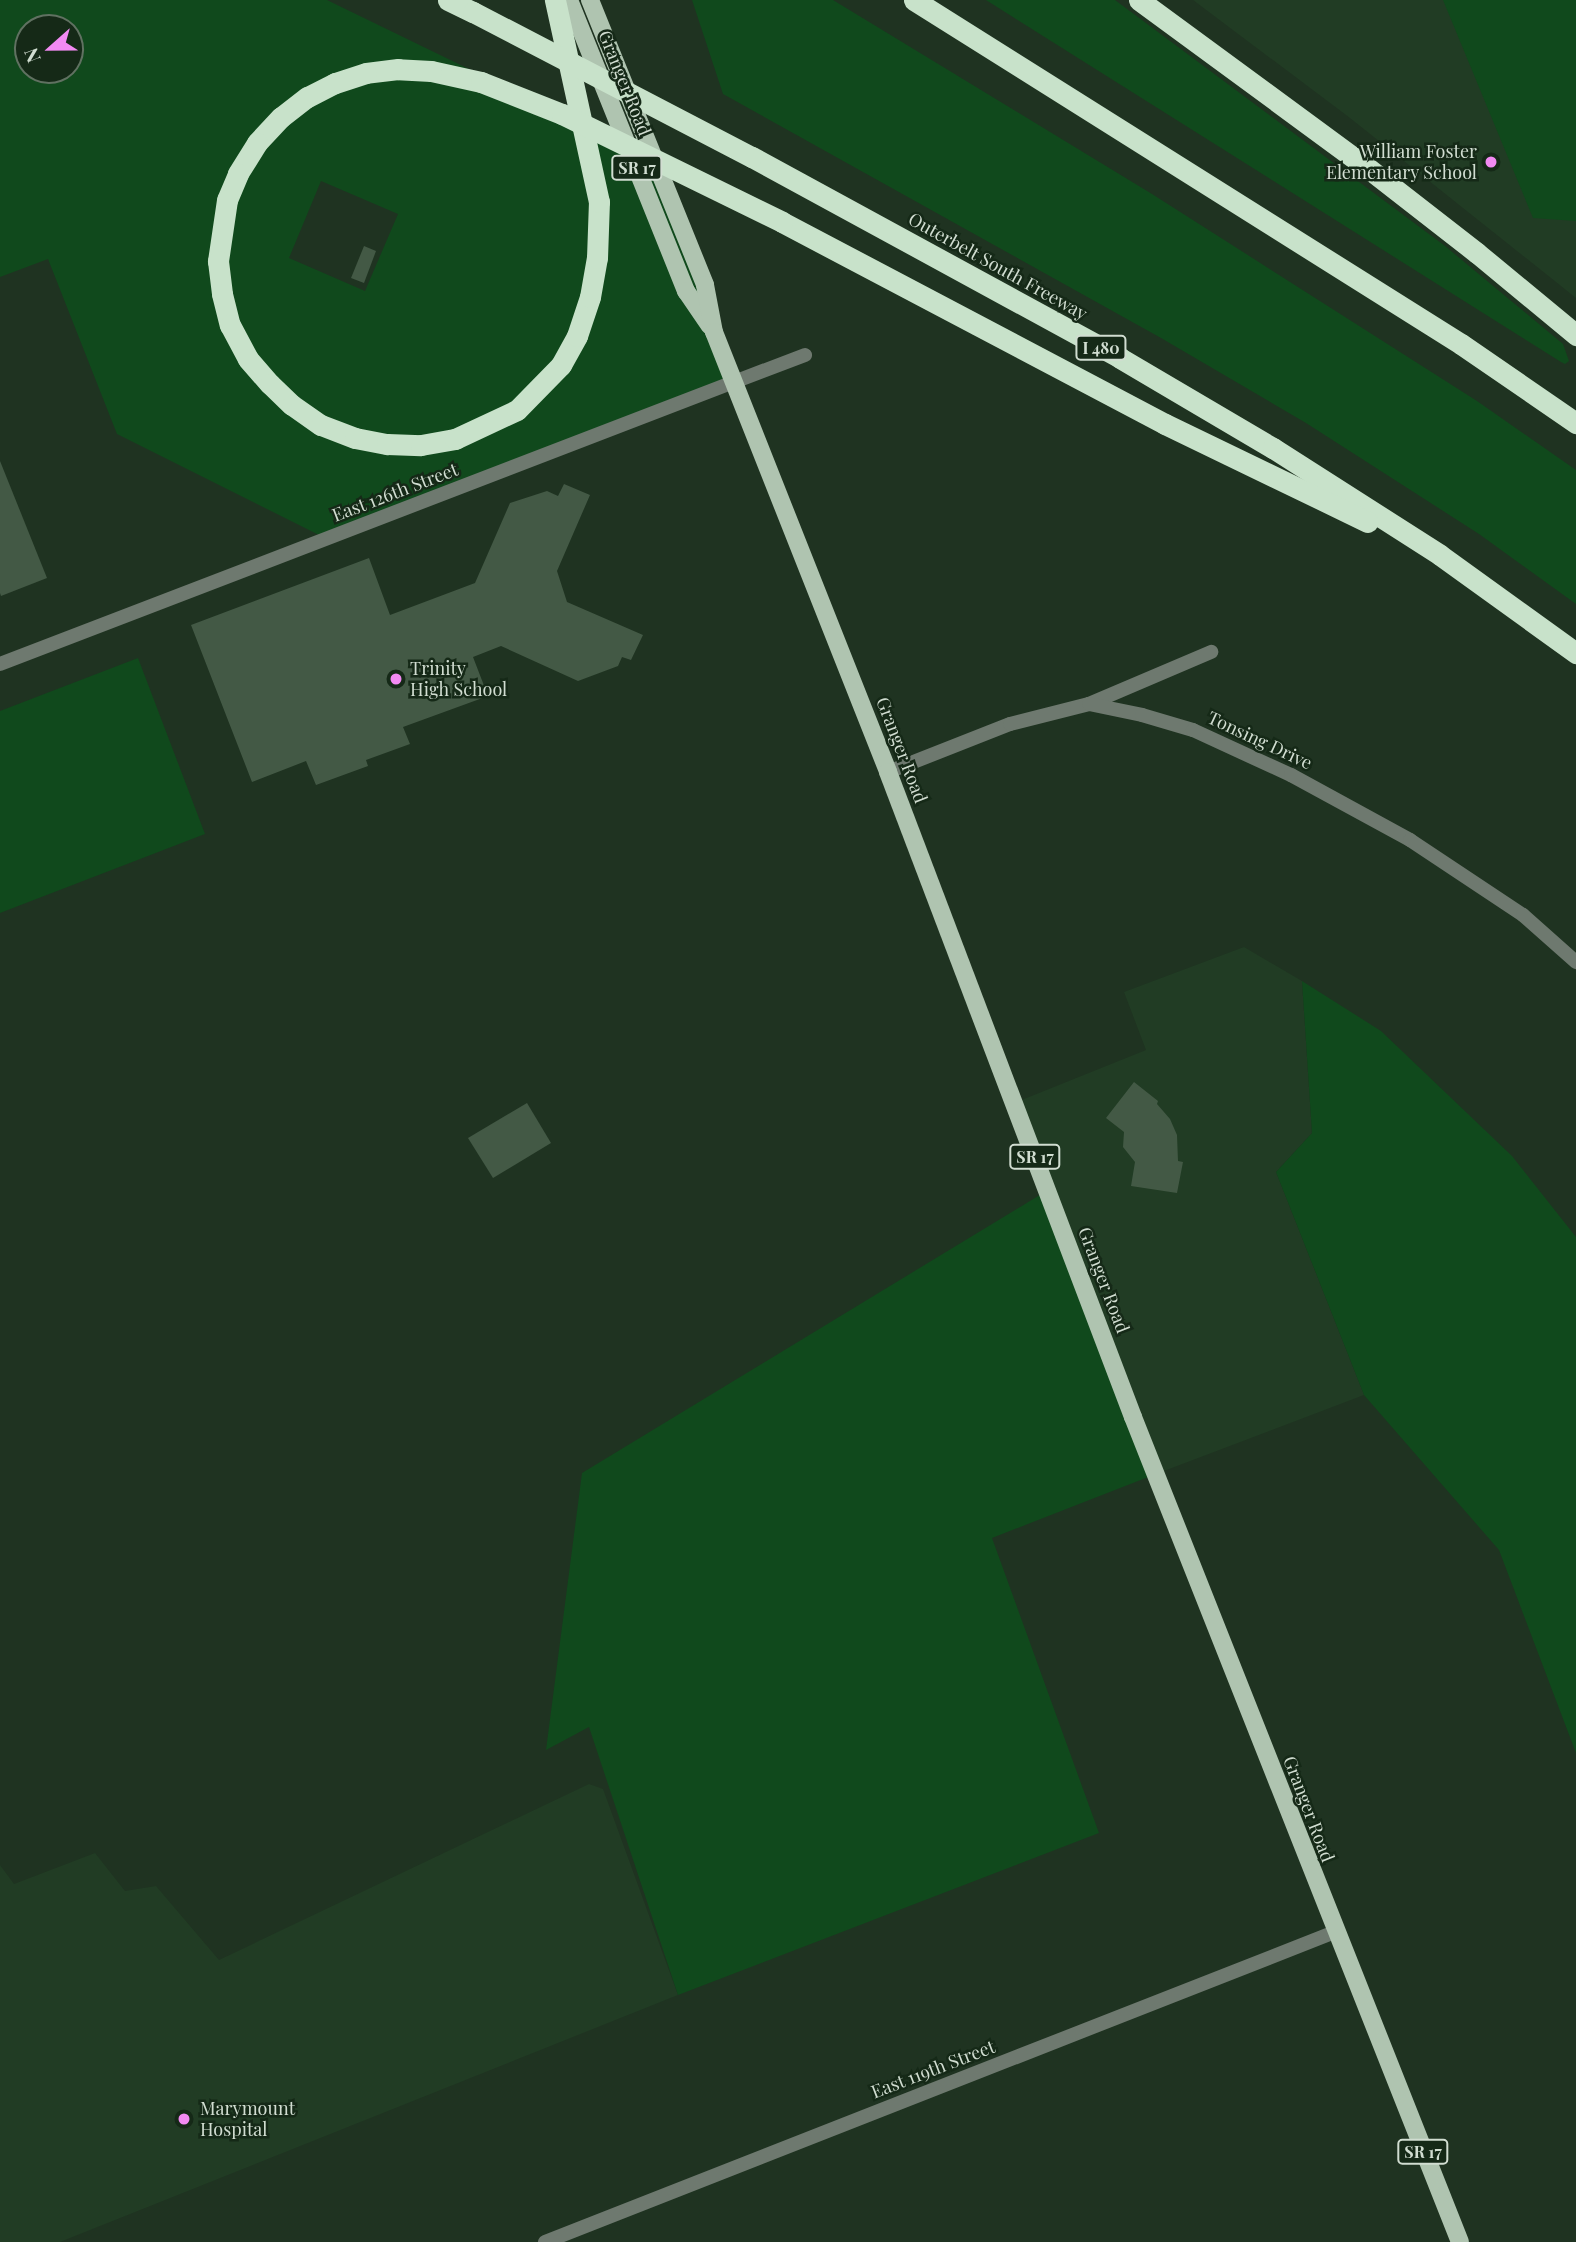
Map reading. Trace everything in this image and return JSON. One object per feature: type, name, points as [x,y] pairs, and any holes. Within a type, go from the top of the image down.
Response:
[{"type":"highway","name":"Outerbelt South Freeway","points":[[447,0],[752,157],[1120,358],[1273,448],[1440,555],[1576,653]]},
{"type":"highway","points":[[555,0],[592,160],[599,212],[597,258],[590,297],[577,336],[541,388],[517,410],[455,439],[421,445],[387,444],[355,438],[321,425],[292,405],[270,384],[248,359],[230,325],[222,294],[218,261],[222,219],[238,174],[257,143],[281,117],[307,97],[335,83],[366,73],[398,69],[431,71],[481,82],[562,114],[782,222],[1165,424],[1440,555]]},
{"type":"highway","points":[[914,0],[1461,344],[1576,423]]},
{"type":"highway","points":[[1139,0],[1374,173],[1576,335]]},
{"type":"main road","name":"Granger Road","points":[[569,0],[686,291],[714,332]]},
{"type":"main road","name":"Granger Road","points":[[590,0],[705,285],[714,332],[888,772],[1133,1417],[1335,1933],[1460,2242]]},
{"type":"street","name":"East 126th Street","points":[[0,664],[805,355]]},
{"type":"street","points":[[1089,704],[1210,652]]},
{"type":"street","name":"Tonsing Drive","points":[[888,772],[1010,724],[1089,704],[1193,730],[1291,775],[1410,840],[1523,915],[1576,962]]},
{"type":"street","name":"East 119th Street","points":[[545,2242],[1335,1933]]},
{"type":"shaded area","name":"William Foster Elementary School","points":[[1193,0],[1576,0],[1576,298],[1350,118]]},
{"type":"shaded area","points":[[1244,947],[1302,981],[1312,1133],[1276,1172],[1364,1395],[1156,1474],[1014,1103],[1146,1050],[1124,992]]},
{"type":"shaded area","name":"Marymount Hospital","points":[[589,1784],[603,1789],[678,1995],[60,2242],[0,2242],[0,1865],[14,1884],[95,1853],[125,1891],[156,1886],[219,1960]]},
{"type":"green space","points":[[0,0],[327,0],[660,162],[734,382],[327,539],[117,434],[48,259],[0,277]],"holes":[[[321,181],[398,214],[365,291],[289,258]]]},
{"type":"green space","points":[[692,0],[833,0],[1152,194],[1477,401],[1576,470],[1576,604],[1479,534],[1306,423],[1161,338],[723,94]]},
{"type":"green space","points":[[986,0],[1115,0],[1445,246],[1563,344],[1569,361],[1565,364],[1561,362]]},
{"type":"green space","points":[[1443,0],[1576,0],[1576,221],[1533,218]]},
{"type":"green space","points":[[138,658],[205,834],[0,913],[0,711]]},
{"type":"green space","points":[[1302,981],[1381,1031],[1512,1156],[1576,1237],[1576,1753],[1499,1550],[1364,1395],[1276,1172],[1312,1133]]},
{"type":"green space","points":[[1048,1190],[1156,1474],[992,1538],[1099,1833],[678,1995],[589,1727],[546,1750],[582,1473]]},
{"type":"building","points":[[364,246],[376,251],[364,283],[351,278]]},
{"type":"building","points":[[0,461],[47,578],[1,596],[0,593]]},
{"type":"building","points":[[564,484],[590,495],[557,571],[567,602],[643,635],[631,660],[622,657],[618,666],[578,681],[501,646],[473,657],[488,696],[403,727],[410,744],[366,760],[368,766],[316,785],[306,761],[252,782],[191,625],[369,558],[390,615],[475,583],[510,503],[547,491],[558,496]]},
{"type":"building","points":[[1134,1082],[1158,1101],[1157,1104],[1170,1119],[1177,1135],[1178,1161],[1183,1162],[1177,1193],[1131,1186],[1135,1162],[1123,1147],[1124,1132],[1106,1118]]},
{"type":"building","points":[[527,1103],[551,1143],[493,1178],[468,1138]]},
{"type":"place","name":"William Foster Elementary School","points":[[1491,162]]},
{"type":"place","name":"Trinity High School","points":[[396,679]]},
{"type":"place","name":"Marymount Hospital","points":[[184,2119]]}]
